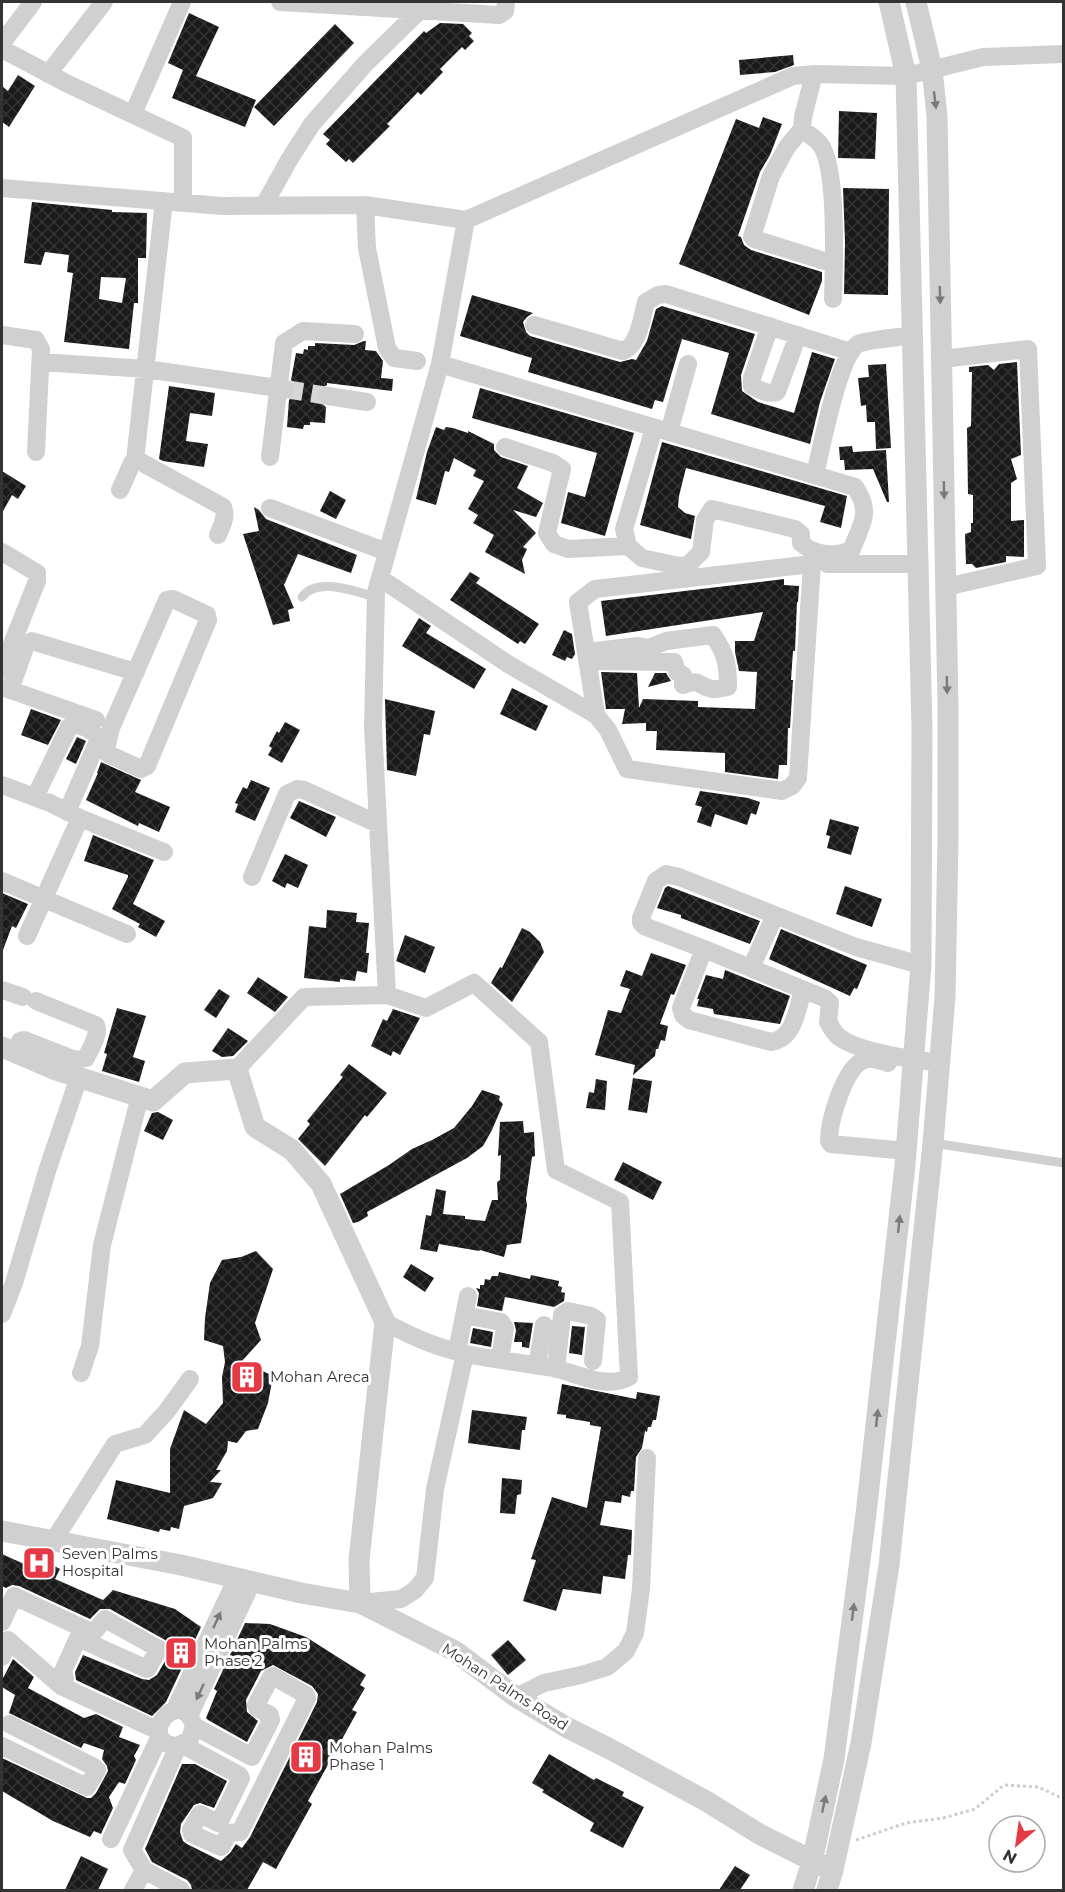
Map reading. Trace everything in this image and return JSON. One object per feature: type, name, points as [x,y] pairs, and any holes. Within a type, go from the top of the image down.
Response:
[{"type":"street","points":[[2,43],[33,2]]},
{"type":"street","points":[[48,74],[104,2]]},
{"type":"street","points":[[133,114],[182,2]]},
{"type":"street","points":[[280,2],[421,6],[499,15],[505,11],[506,2]]},
{"type":"street","points":[[803,1890],[812,1862],[834,1760],[866,1514],[906,1158],[921,965],[922,728],[906,76],[889,2]]},
{"type":"street","points":[[830,1880],[861,1743],[889,1565],[933,1143],[945,997],[948,848],[946,587],[937,116],[932,69],[916,2]]},
{"type":"street","points":[[264,205],[312,124],[365,63],[421,6]]},
{"type":"street","points":[[2,48],[48,74],[183,138],[183,203]]},
{"type":"street","points":[[2,188],[222,206],[365,206],[466,220],[793,76],[814,74],[906,76],[983,57],[1064,54]]},
{"type":"street","points":[[814,74],[802,129],[788,147],[771,177],[752,237],[834,264]]},
{"type":"street","points":[[802,129],[821,144],[829,168],[834,214],[833,299]]},
{"type":"street","points":[[120,490],[135,460],[164,201]]},
{"type":"street","points":[[365,206],[367,248],[387,348],[394,358],[417,361]]},
{"type":"street","points":[[387,995],[373,727],[376,597],[440,364],[466,220]]},
{"type":"street","points":[[534,325],[623,351],[627,350],[634,341],[646,302],[658,295],[666,294],[851,352]]},
{"type":"street","points":[[770,326],[752,378],[752,386],[758,390],[777,392],[798,335]]},
{"type":"street","points":[[270,457],[282,388],[284,344],[303,331],[355,334]]},
{"type":"street","points":[[2,335],[36,340],[41,349],[36,452]]},
{"type":"street","points":[[815,476],[837,384],[851,352],[858,344],[913,335]]},
{"type":"street","points":[[913,358],[942,359],[1028,349],[1037,566],[946,587],[919,587]]},
{"type":"street","points":[[41,362],[146,369],[282,388]]},
{"type":"street","points":[[440,364],[661,430],[815,476],[855,487],[863,500],[865,512],[852,549],[836,555],[808,549],[801,543],[801,534],[795,529],[712,509],[705,520],[701,552],[688,565],[679,566],[642,558],[628,546],[624,529],[661,430],[688,364]]},
{"type":"street","points":[[328,396],[367,402]]},
{"type":"street","points":[[505,447],[553,463],[562,469],[547,533],[554,544],[568,549],[628,546]]},
{"type":"street","points":[[135,460],[223,507],[224,519],[218,535]]},
{"type":"street","points":[[270,508],[387,552]]},
{"type":"street","points":[[2,552],[37,573],[37,580],[2,666]]},
{"type":"street","points":[[596,715],[578,602],[595,589],[812,564],[918,564]]},
{"type":"street","points":[[380,578],[508,663],[596,715],[608,730],[627,769],[782,791],[792,786],[798,778],[812,564]]},
{"type":"street","points":[[167,600],[173,600],[207,615],[208,620],[188,671],[147,766],[141,769],[108,754],[106,749],[111,728],[167,600]]},
{"type":"street","points":[[713,636],[724,651],[728,669],[728,687],[713,689],[700,682],[682,685],[683,675],[677,672],[674,662],[587,656],[638,646],[649,648],[666,641],[713,636]]},
{"type":"street","points":[[111,728],[107,724],[6,688],[26,645],[32,641],[136,672]]},
{"type":"street","points":[[27,936],[74,815],[98,741],[93,732],[79,725],[69,727],[35,797]]},
{"type":"street","points":[[2,785],[164,852]]},
{"type":"street","points":[[252,877],[287,794],[297,789],[304,789],[378,824]]},
{"type":"street","points":[[922,846],[948,848]]},
{"type":"street","points":[[913,1063],[856,1046],[841,1038],[828,1022],[830,1003],[824,998],[641,923],[652,889],[661,876],[666,874],[679,877],[856,947],[921,965]]},
{"type":"street","points":[[2,881],[127,934]]},
{"type":"street","points":[[751,968],[776,915]]},
{"type":"street","points":[[704,949],[681,1008],[682,1015],[689,1020],[771,1042],[780,1041],[788,1034],[803,990]]},
{"type":"street","points":[[6,1051],[56,1070],[153,1101],[185,1073],[237,1070],[304,997],[387,995],[426,1008],[474,983],[539,1042],[556,1170],[620,1202],[629,1377],[619,1383],[608,1383],[550,1365]]},
{"type":"street","points":[[2,990],[96,1025],[98,1030],[86,1058],[82,1060],[24,1040],[6,1051]]},
{"type":"street","points":[[930,1168],[906,1158],[831,1144],[829,1138],[838,1095],[853,1070],[863,1060],[940,1063]]},
{"type":"street","points":[[237,1070],[255,1127],[292,1150],[321,1184],[385,1322],[359,1560],[360,1604],[401,1599],[415,1590],[425,1578],[435,1488],[461,1352],[468,1296]]},
{"type":"street","points":[[2,1314],[14,1283],[48,1168],[79,1077]]},
{"type":"street","points":[[81,1372],[90,1346],[102,1245],[140,1096]]},
{"type":"street","points":[[385,1322],[412,1336],[461,1352],[550,1365],[593,1364],[597,1320],[591,1316],[568,1311],[562,1315],[550,1365]]},
{"type":"street","points":[[464,1315],[501,1322],[505,1328],[500,1359]]},
{"type":"street","points":[[544,1325],[550,1365]]},
{"type":"street","points":[[54,1540],[115,1444],[145,1435],[168,1411],[190,1380]]},
{"type":"street","points":[[516,1696],[544,1683],[607,1667],[626,1651],[631,1642],[635,1633],[641,1589],[647,1458]]},
{"type":"street","points":[[866,1514],[894,1518]]},
{"type":"street","name":"Mohan Palms Road","points":[[2,1531],[360,1604],[454,1651],[516,1696],[566,1727],[676,1785],[812,1862],[830,1880]]},
{"type":"street","points":[[181,1890],[144,1870],[132,1847],[180,1745],[193,1735],[186,1718],[244,1580]]},
{"type":"street","points":[[2,1622],[14,1596],[81,1634],[63,1671],[65,1679],[61,1686]]},
{"type":"street","points":[[2,1657],[8,1640],[61,1686],[160,1734],[167,1744],[180,1745],[239,1775],[242,1778],[219,1822],[200,1814],[191,1830],[192,1834],[221,1847],[229,1833],[240,1832],[307,1698],[306,1695],[273,1676],[271,1677],[256,1705],[257,1708],[270,1715],[271,1720],[252,1757],[186,1718],[162,1718],[160,1734],[111,1839]]},
{"type":"street","points":[[5,1719],[94,1767],[96,1770],[87,1787],[2,1745],[5,1719]]},
{"type":"street","points":[[133,1890],[144,1870]]},
{"type":"lane","points":[[303,597],[307,590],[330,586],[376,597]]},
{"type":"lane","points":[[933,1143],[1064,1163]]},
{"type":"path","points":[[839,1843],[858,1840],[906,1823],[943,1818],[975,1809],[1005,1785],[1038,1788],[1064,1799]]},
{"type":"building","points":[[189,13],[219,27],[196,76],[256,100],[245,127],[172,98],[183,70],[168,63]]},
{"type":"building","points":[[440,23],[463,24],[472,33],[469,36],[474,41],[465,50],[462,47],[440,69],[443,72],[421,95],[418,92],[387,124],[390,126],[353,163],[349,159],[346,162],[326,144],[330,140],[323,134],[424,31],[426,33]]},
{"type":"building","points":[[335,24],[354,43],[274,126],[254,107]]},
{"type":"building","points":[[793,55],[794,65],[775,72],[740,75],[739,60]]},
{"type":"building","points":[[18,75],[35,86],[9,127],[2,122],[2,86],[8,91]]},
{"type":"building","points":[[839,111],[877,113],[875,159],[838,158]]},
{"type":"building","points":[[763,117],[782,124],[770,155],[760,172],[738,236],[751,250],[822,272],[822,281],[809,315],[679,264],[736,119],[759,128]]},
{"type":"building","points":[[843,188],[889,189],[888,295],[844,294]]},
{"type":"building","points":[[32,202],[112,210],[112,212],[147,213],[146,258],[138,258],[138,303],[134,303],[129,349],[64,342],[73,273],[67,272],[69,255],[45,252],[41,265],[24,263]],"holes":[[[101,277],[126,278],[122,303],[99,299]]]},
{"type":"building","points":[[472,295],[533,313],[523,322],[530,336],[620,362],[636,360],[647,341],[656,309],[662,306],[755,334],[741,375],[742,391],[758,402],[794,413],[812,352],[835,359],[820,402],[810,444],[711,414],[729,353],[682,339],[663,402],[655,400],[652,409],[528,372],[532,358],[460,336]]},
{"type":"building","points":[[366,341],[365,350],[376,351],[383,361],[381,378],[393,379],[392,391],[327,383],[317,395],[318,401],[326,407],[325,423],[310,422],[310,425],[304,425],[303,429],[287,427],[289,400],[296,390],[291,380],[296,353],[303,354],[304,349],[308,350],[308,346],[315,346],[315,343],[354,345]]},
{"type":"building","points":[[1017,362],[1021,455],[1011,459],[1017,479],[1011,483],[1011,521],[1024,520],[1024,557],[1006,556],[1006,562],[976,568],[972,564],[966,564],[965,534],[971,532],[971,523],[973,523],[973,495],[968,494],[967,428],[971,426],[972,372],[969,372],[969,367],[988,365],[994,370],[999,364]]},
{"type":"building","points":[[886,364],[891,448],[876,449],[875,422],[867,422],[866,405],[861,406],[858,378],[869,377],[868,365]]},
{"type":"building","points":[[169,386],[215,393],[212,416],[190,413],[186,441],[208,444],[204,467],[159,459]]},
{"type":"building","points":[[480,388],[634,433],[605,536],[561,523],[568,492],[585,497],[597,453],[472,418]]},
{"type":"building","points":[[436,427],[444,430],[446,427],[453,428],[468,433],[468,431],[494,444],[494,450],[501,457],[528,466],[517,488],[543,503],[536,517],[513,510],[536,533],[523,547],[527,549],[522,560],[525,574],[485,552],[494,535],[473,523],[478,515],[468,509],[484,481],[473,476],[476,470],[454,458],[449,472],[445,471],[436,505],[416,499],[427,452]]},
{"type":"building","points":[[662,442],[847,496],[841,528],[820,522],[825,506],[686,468],[678,507],[685,513],[695,516],[691,539],[640,525]]},
{"type":"building","points":[[852,446],[853,452],[886,450],[889,502],[873,469],[845,470],[844,460],[840,460],[839,447]]},
{"type":"building","points":[[2,471],[26,486],[18,499],[12,495],[2,513]]},
{"type":"building","points":[[330,491],[346,500],[336,519],[320,511]]},
{"type":"building","points":[[254,507],[266,519],[357,555],[351,573],[298,554],[284,585],[294,608],[288,610],[290,621],[273,625],[243,534],[259,531]]},
{"type":"building","points":[[470,572],[480,578],[476,583],[539,624],[525,644],[520,641],[518,644],[450,600]]},
{"type":"building","points":[[784,579],[784,585],[799,586],[787,765],[779,765],[778,779],[725,772],[725,753],[656,750],[657,731],[646,731],[646,723],[622,724],[625,709],[606,709],[601,672],[637,673],[639,708],[643,699],[698,701],[698,707],[755,709],[757,672],[739,671],[735,641],[754,641],[763,612],[606,636],[601,601]]},
{"type":"building","points":[[419,618],[431,626],[426,633],[486,669],[474,689],[402,646]]},
{"type":"building","points":[[564,630],[572,634],[575,654],[572,659],[567,657],[565,661],[552,655]]},
{"type":"building","points":[[655,673],[666,673],[671,681],[648,687]]},
{"type":"building","points":[[512,688],[548,706],[536,731],[500,714]]},
{"type":"building","points":[[385,699],[435,711],[430,735],[424,734],[416,776],[387,770]]},
{"type":"building","points":[[31,709],[61,720],[48,745],[21,735]]},
{"type":"building","points":[[285,722],[300,730],[282,763],[268,755],[272,748],[269,746]]},
{"type":"building","points":[[77,737],[86,741],[76,764],[66,759]]},
{"type":"building","points":[[101,762],[141,780],[135,792],[170,807],[159,832],[139,823],[138,826],[86,800]]},
{"type":"building","points":[[251,780],[270,788],[255,821],[235,812],[238,804],[235,803],[243,787],[247,789]]},
{"type":"building","points":[[700,791],[760,802],[756,815],[751,813],[747,825],[715,814],[711,827],[697,822],[702,807],[695,805]]},
{"type":"building","points":[[299,801],[336,817],[326,837],[290,818]]},
{"type":"building","points":[[830,819],[859,827],[851,855],[827,848],[830,836],[826,835]]},
{"type":"building","points":[[93,835],[154,860],[133,904],[165,921],[156,937],[138,927],[140,924],[112,909],[128,875],[84,861]]},
{"type":"building","points":[[285,854],[308,865],[298,888],[287,883],[285,888],[272,881]]},
{"type":"building","points":[[668,886],[760,921],[750,944],[681,918],[681,915],[657,908]]},
{"type":"building","points":[[845,886],[882,899],[872,927],[836,914]]},
{"type":"building","points":[[2,893],[28,904],[16,928],[12,926],[3,950]]},
{"type":"building","points":[[327,910],[357,913],[356,922],[369,923],[367,973],[357,971],[355,981],[340,979],[340,982],[304,978],[309,926],[326,928]]},
{"type":"building","points":[[522,928],[540,942],[544,952],[512,1002],[491,983],[500,967],[502,968]]},
{"type":"building","points":[[781,929],[867,965],[857,989],[854,988],[850,996],[769,959]]},
{"type":"building","points":[[405,935],[435,947],[425,973],[396,961]]},
{"type":"building","points":[[651,953],[686,965],[674,995],[671,994],[660,1024],[668,1026],[665,1041],[661,1040],[655,1056],[633,1075],[635,1065],[595,1055],[608,1010],[621,1013],[630,989],[620,986],[626,970],[642,976]]},
{"type":"building","points":[[725,970],[790,996],[780,1024],[714,1014],[713,1009],[697,1006],[699,999],[697,999],[706,975],[723,979]]},
{"type":"building","points":[[258,977],[288,997],[275,1012],[247,993]]},
{"type":"building","points":[[219,989],[230,996],[216,1018],[204,1010]]},
{"type":"building","points":[[117,1008],[146,1016],[133,1057],[145,1061],[139,1082],[102,1071],[107,1054],[104,1053]]},
{"type":"building","points":[[393,1009],[420,1018],[400,1055],[393,1051],[391,1056],[371,1046],[383,1019],[387,1021]]},
{"type":"building","points":[[228,1028],[248,1041],[233,1056],[222,1057],[212,1051]]},
{"type":"building","points":[[349,1064],[387,1093],[367,1117],[365,1115],[325,1166],[298,1139],[310,1124],[307,1121],[343,1077],[340,1075]]},
{"type":"building","points":[[633,1078],[652,1081],[647,1113],[628,1110]]},
{"type":"building","points":[[596,1079],[607,1081],[605,1110],[586,1108],[589,1092],[594,1093]]},
{"type":"building","points":[[482,1090],[500,1096],[499,1100],[503,1104],[483,1146],[467,1158],[367,1212],[368,1216],[353,1223],[340,1194],[412,1149],[454,1128]]},
{"type":"building","points":[[158,1112],[173,1120],[163,1140],[144,1131],[152,1113]]},
{"type":"building","points":[[523,1121],[524,1133],[534,1132],[535,1156],[532,1157],[521,1243],[507,1245],[504,1257],[480,1250],[439,1244],[437,1252],[420,1249],[426,1215],[431,1216],[436,1189],[446,1191],[443,1214],[485,1221],[492,1200],[498,1200],[497,1182],[500,1180],[501,1155],[498,1156],[500,1122]]},
{"type":"building","points":[[623,1162],[662,1182],[653,1200],[614,1180]]},
{"type":"building","name":"Mohan Areca","points":[[256,1251],[273,1269],[255,1323],[261,1340],[242,1361],[273,1376],[268,1403],[258,1429],[246,1431],[237,1443],[228,1441],[227,1451],[216,1470],[221,1470],[210,1482],[222,1483],[213,1498],[184,1506],[179,1529],[171,1527],[170,1531],[160,1529],[159,1532],[107,1519],[116,1480],[170,1493],[170,1449],[184,1410],[206,1424],[223,1403],[222,1377],[225,1362],[223,1346],[204,1340],[210,1283],[222,1260],[241,1257]]},
{"type":"building","points":[[411,1264],[434,1278],[425,1292],[403,1277]]},
{"type":"building","points":[[499,1272],[530,1279],[531,1275],[559,1281],[558,1286],[562,1287],[561,1292],[565,1293],[564,1301],[554,1307],[505,1297],[502,1311],[477,1306],[479,1293],[476,1288],[480,1289],[485,1279],[490,1280],[492,1276],[498,1276]]},
{"type":"building","points":[[514,1322],[533,1323],[529,1348],[522,1347],[522,1342],[514,1342],[516,1330]]},
{"type":"building","points":[[572,1326],[585,1327],[582,1355],[569,1353]]},
{"type":"building","points":[[473,1328],[493,1332],[491,1347],[470,1343]]},
{"type":"building","points":[[562,1384],[636,1399],[637,1392],[660,1396],[656,1420],[653,1420],[647,1432],[645,1431],[642,1448],[636,1457],[634,1491],[631,1491],[630,1497],[622,1495],[621,1503],[605,1501],[600,1525],[632,1530],[631,1555],[628,1555],[625,1579],[603,1576],[601,1594],[563,1589],[556,1611],[523,1601],[536,1560],[531,1559],[552,1497],[587,1508],[601,1427],[557,1414]]},
{"type":"building","points":[[472,1410],[527,1417],[525,1430],[522,1430],[520,1450],[468,1443]]},
{"type":"building","points":[[502,1478],[522,1480],[521,1494],[517,1495],[515,1514],[500,1513]]},
{"type":"building","name":"Mohan Palms Phase 2","points":[[2,1554],[24,1564],[27,1557],[39,1563],[41,1559],[60,1569],[55,1579],[103,1600],[113,1590],[175,1609],[201,1627],[166,1702],[152,1716],[76,1680],[75,1672],[83,1655],[149,1680],[157,1675],[169,1654],[169,1644],[165,1640],[110,1609],[100,1609],[90,1619],[19,1586],[12,1585],[6,1588],[2,1586]]},
{"type":"building","name":"Mohan Palms Phase 1","points":[[245,1623],[270,1624],[306,1637],[366,1675],[360,1685],[365,1688],[352,1710],[357,1712],[308,1801],[312,1804],[276,1869],[263,1862],[247,1890],[192,1890],[187,1880],[152,1862],[145,1849],[182,1764],[195,1764],[227,1781],[214,1808],[200,1803],[194,1805],[181,1824],[180,1832],[183,1841],[187,1844],[221,1861],[236,1844],[242,1848],[250,1837],[317,1702],[318,1694],[312,1686],[273,1665],[261,1671],[246,1700],[247,1712],[258,1721],[247,1742],[206,1718],[217,1691],[214,1689]]},
{"type":"building","points":[[508,1640],[526,1660],[508,1675],[491,1655]]},
{"type":"building","points":[[13,1659],[34,1677],[28,1688],[84,1718],[96,1714],[123,1727],[119,1737],[140,1745],[125,1784],[119,1782],[109,1797],[113,1808],[101,1834],[94,1831],[90,1837],[53,1821],[2,1791],[2,1758],[87,1798],[91,1798],[96,1793],[108,1771],[102,1759],[104,1750],[84,1743],[81,1748],[9,1713],[15,1695],[2,1687],[2,1680]]},
{"type":"building","points":[[549,1754],[594,1780],[596,1778],[624,1792],[622,1796],[644,1807],[623,1848],[590,1831],[594,1823],[542,1792],[544,1790],[532,1783]]},
{"type":"building","points":[[81,1856],[108,1869],[98,1890],[65,1890]]},
{"type":"building","points":[[735,1866],[750,1875],[740,1890],[719,1890]]},
{"type":"tunnel","points":[[285,389],[328,396]]},
{"type":"place","name":"Mohan Areca","points":[[247,1377]]},
{"type":"place","name":"Seven Palms Hospital","points":[[39,1563]]},
{"type":"place","name":"Mohan Palms Phase 2","points":[[181,1653]]},
{"type":"place","name":"Mohan Palms Phase 1","points":[[306,1757]]}]
